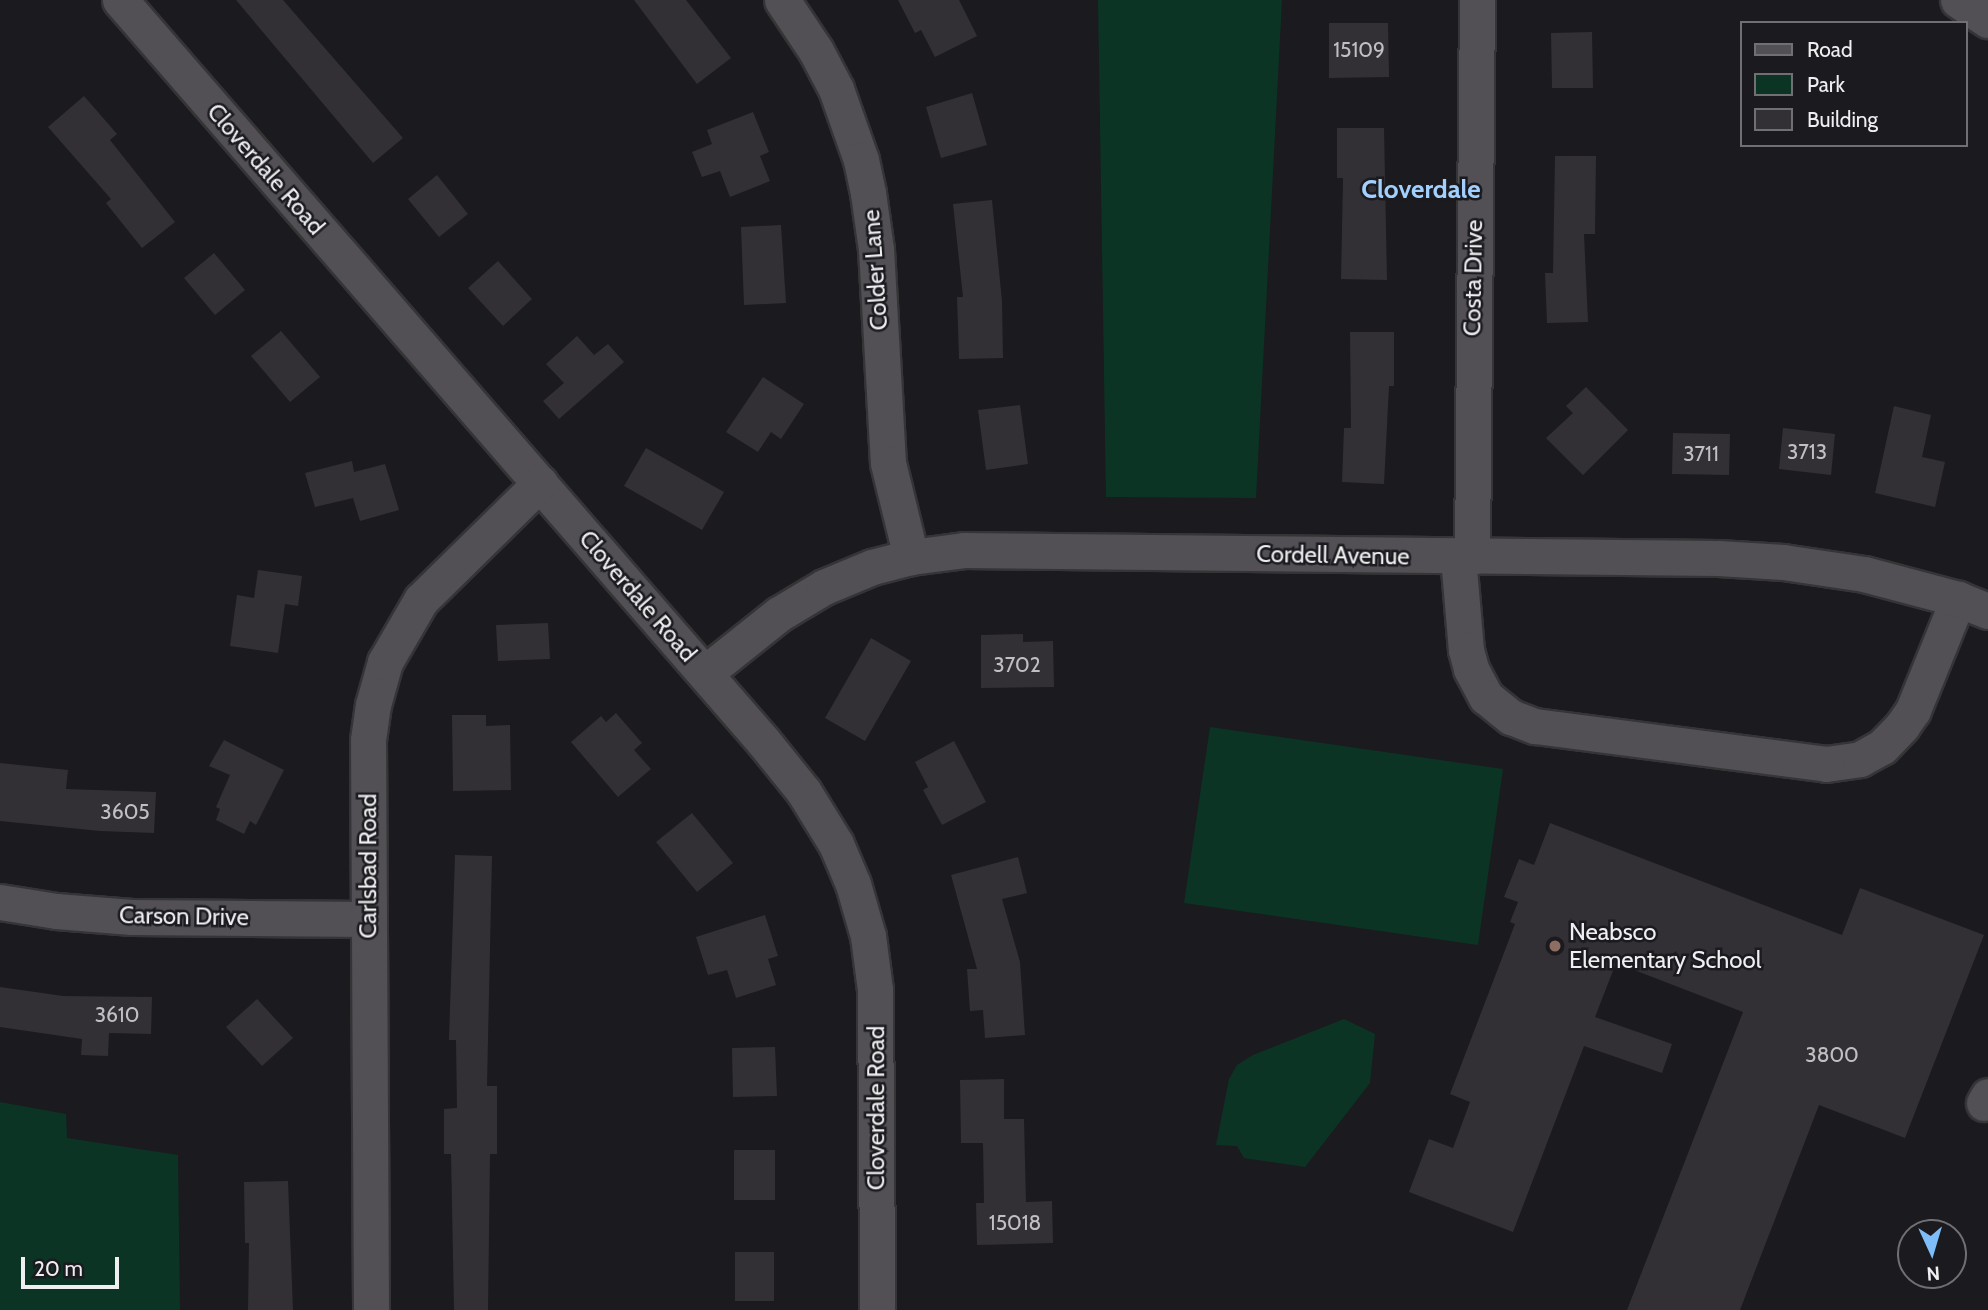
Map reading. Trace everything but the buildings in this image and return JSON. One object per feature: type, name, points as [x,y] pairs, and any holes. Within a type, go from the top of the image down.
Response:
[{"type":"street","name":"Cloverdale Road","points":[[120,0],[705,673],[804,792],[836,844],[853,884],[868,936],[875,989],[877,1310]]},
{"type":"street","name":"Colder Lane","points":[[782,0],[816,51],[836,89],[863,171],[876,249],[888,463],[911,557]]},
{"type":"street","name":"Costa Drive","points":[[1477,0],[1465,557],[1466,650],[1471,669],[1486,697],[1511,717],[1535,726],[1826,764],[1860,759],[1882,747],[1902,726],[1973,605]]},
{"type":"street","points":[[1958,0],[1988,20]]},
{"type":"street","name":"Carlsbad Road","points":[[372,1310],[368,740],[373,705],[385,662],[405,622],[421,600],[540,483]]},
{"type":"street","name":"Cordell Avenue","points":[[705,673],[779,614],[824,587],[872,567],[911,557],[964,550],[1718,558],[1783,562],[1864,574],[1973,605]]},
{"type":"street","name":"Carson Drive","points":[[0,902],[56,911],[132,917],[368,919]]},
{"type":"green space","points":[[1098,0],[1282,0],[1256,498],[1106,497]]},
{"type":"green space","points":[[1210,727],[1503,769],[1478,945],[1184,903]]},
{"type":"green space","points":[[1344,1019],[1375,1034],[1370,1083],[1305,1167],[1244,1158],[1237,1146],[1216,1145],[1229,1079],[1237,1065],[1253,1055]]},
{"type":"green space","points":[[0,1102],[66,1114],[67,1138],[178,1155],[180,1310],[0,1310]]},
{"type":"place","name":"Neabsco Elementary School","points":[[1555,946]]},
{"type":"district","name":"Cloverdale","points":[[1421,190]]}]
